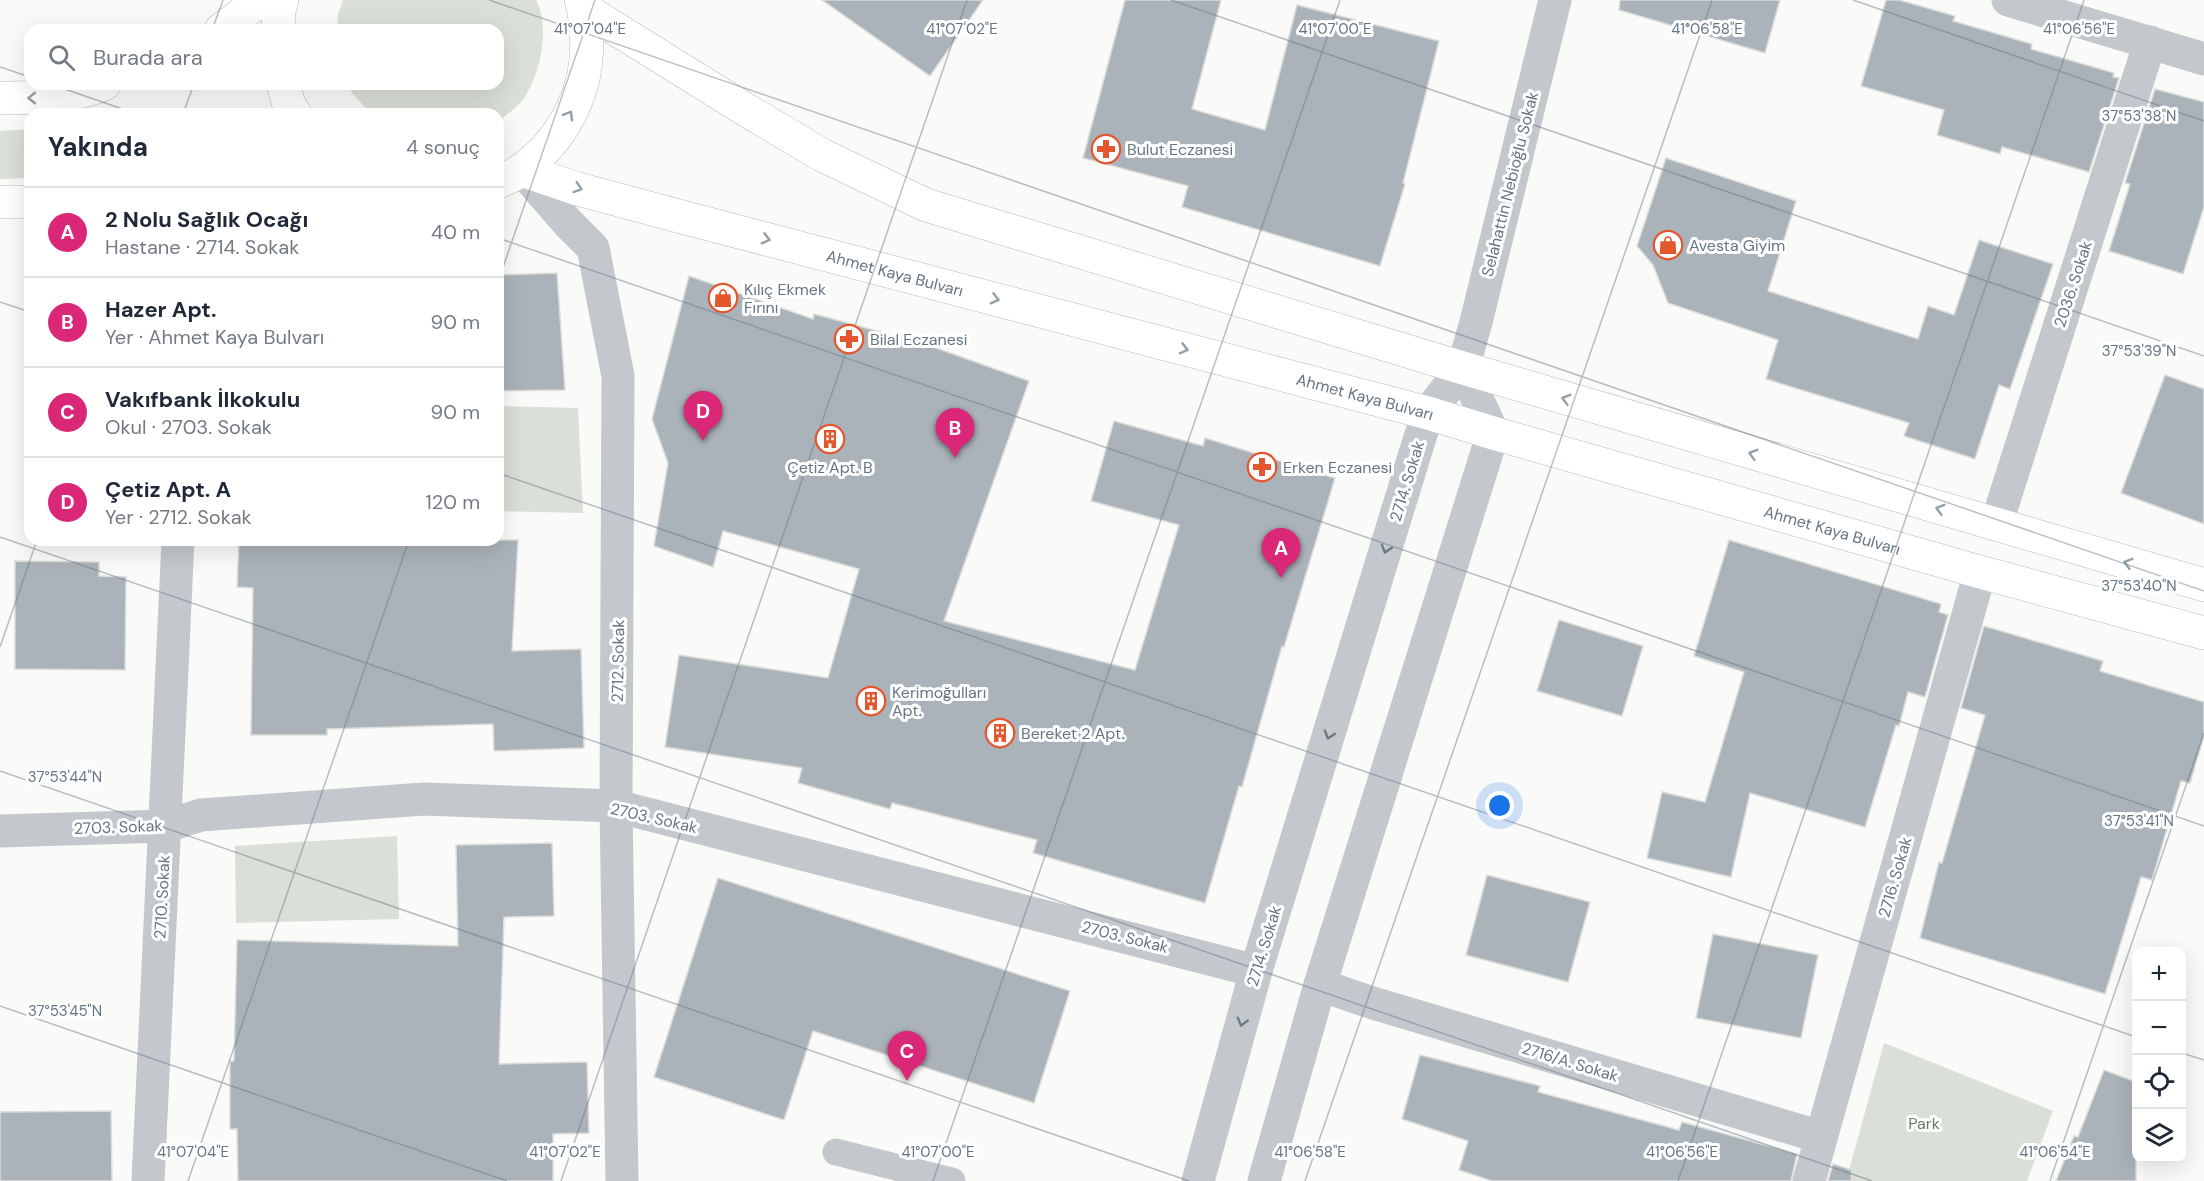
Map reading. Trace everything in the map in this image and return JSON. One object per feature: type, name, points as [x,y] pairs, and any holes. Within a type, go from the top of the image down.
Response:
[{"type":"main road","points":[[229,24],[260,0]]},
{"type":"main road","points":[[278,24],[282,0]]},
{"type":"main road","points":[[583,4],[743,108],[822,155],[926,204],[1463,368],[2204,585]]},
{"type":"main road","points":[[510,176],[555,138],[578,99],[588,54],[583,4]]},
{"type":"main road","points":[[0,98],[38,98],[89,90]]},
{"type":"main road","points":[[285,90],[291,108]]},
{"type":"main road","name":"Ahmet Kaya Bulvarı","points":[[510,176],[578,189],[1428,413],[1493,434],[2204,633]]},
{"type":"main road","points":[[0,202],[24,202]]},
{"type":"street","name":"Selahattin Nebioğlu Sokak","points":[[1463,368],[1555,0]]},
{"type":"street","points":[[2008,0],[2204,59]]},
{"type":"street","name":"2036. Sokak","points":[[1996,525],[2150,42]]},
{"type":"street","name":"2712. Sokak","points":[[510,176],[568,223],[593,248],[618,376],[616,806],[622,1181]]},
{"type":"street","name":"2714. Sokak","points":[[1198,1181],[1256,971],[1428,413],[1463,368]]},
{"type":"street","points":[[1264,1181],[1320,986],[1493,434],[1463,368]]},
{"type":"street","name":"2710. Sokak","points":[[148,1181],[178,546]]},
{"type":"street","name":"2716. Sokak","points":[[1809,1181],[1980,572]]},
{"type":"street","name":"2703. Sokak","points":[[0,831],[166,826],[201,815],[424,800],[616,806],[1256,971]]},
{"type":"street","name":"2716/A. Sokak","points":[[1320,986],[1821,1137]]},
{"type":"lane","points":[[836,1152],[952,1181]]},
{"type":"green space","points":[[343,0],[536,0],[543,24],[539,65],[523,100],[504,117],[504,108],[366,108],[351,90],[504,90],[504,24],[337,24]]},
{"type":"green space","points":[[24,129],[24,178],[0,179],[0,131]]},
{"type":"green space","points":[[504,406],[578,408],[583,513],[504,511]]},
{"type":"green space","points":[[397,836],[399,919],[236,923],[235,846]]},
{"type":"green space","name":"Park","points":[[1884,1043],[2053,1111],[2027,1181],[1846,1181]]},
{"type":"building","points":[[822,0],[983,0],[930,76]]},
{"type":"building","points":[[1125,0],[1221,0],[1192,109],[1265,130],[1297,5],[1439,41],[1403,183],[1405,184],[1380,266],[1182,207],[1188,186],[1083,158]]},
{"type":"building","points":[[1620,0],[1780,0],[1765,53],[1619,10]]},
{"type":"building","points":[[1886,0],[1899,0],[1955,16],[1953,21],[2032,44],[2031,49],[2114,73],[2113,77],[2119,78],[2089,172],[2002,147],[2000,154],[1937,135],[1944,110],[1861,86]]},
{"type":"building","points":[[2155,89],[2204,102],[2204,207],[2183,274],[2109,251],[2130,184],[2125,183]]},
{"type":"building","points":[[1666,158],[1796,201],[1768,291],[1918,339],[1928,306],[1954,315],[1979,240],[2053,264],[2010,389],[1999,385],[1975,459],[1904,436],[1909,423],[1766,379],[1778,340],[1668,303],[1653,265],[1637,246]]},
{"type":"building","points":[[557,273],[565,390],[504,391],[504,275]]},
{"type":"building","points":[[689,276],[813,319],[814,314],[922,343],[1029,381],[944,621],[1135,670],[1179,525],[1091,501],[1114,421],[1203,446],[1205,438],[1335,478],[1205,903],[1033,853],[1037,840],[892,803],[890,809],[798,783],[802,768],[665,747],[679,655],[828,678],[859,569],[723,531],[713,567],[654,546],[668,463],[652,419]]},
{"type":"building","points":[[2165,375],[2204,389],[2204,524],[2121,493]]},
{"type":"building","points":[[504,540],[518,540],[512,651],[581,649],[584,748],[494,751],[493,724],[327,729],[327,735],[251,735],[253,588],[237,587],[239,546],[504,546]]},
{"type":"building","points":[[1729,540],[1941,604],[1939,612],[1948,615],[1925,697],[1908,692],[1865,827],[1750,793],[1731,877],[1647,858],[1662,792],[1705,802],[1744,672],[1694,656]]},
{"type":"building","points":[[15,561],[99,562],[99,576],[126,577],[125,670],[15,669]]},
{"type":"building","points":[[1559,620],[1643,646],[1622,716],[1537,691]]},
{"type":"building","points":[[1984,626],[2103,661],[2100,671],[2204,702],[2204,736],[2190,783],[2181,781],[2152,880],[2141,877],[2105,994],[1920,938],[1939,862],[1942,863],[1985,715],[1961,708]]},
{"type":"building","points":[[552,843],[554,916],[504,917],[499,1064],[587,1062],[589,1133],[553,1134],[553,1181],[238,1181],[237,1129],[230,1129],[230,1061],[234,1061],[237,940],[458,946],[456,845]]},
{"type":"building","points":[[1487,875],[1590,902],[1568,982],[1466,955]]},
{"type":"building","points":[[718,878],[1070,991],[1034,1103],[813,1031],[784,1120],[654,1077]]},
{"type":"building","points":[[1713,934],[1818,955],[1801,1038],[1696,1018]]},
{"type":"building","points":[[1420,1055],[1540,1086],[1538,1092],[1679,1130],[1682,1122],[1797,1154],[1791,1181],[1492,1181],[1459,1170],[1468,1141],[1402,1119]]},
{"type":"building","points":[[2104,1070],[2132,1080],[2132,1163],[2136,1163],[2136,1181],[2056,1181],[2074,1136],[2078,1137]]},
{"type":"building","points":[[111,1111],[112,1181],[0,1181],[0,1112]]},
{"type":"building","points":[[1833,1164],[1852,1170],[1851,1181],[1828,1181]]},
{"type":"place","name":"Bulut Eczanesi","points":[[1106,149]]},
{"type":"place","name":"Avesta Giyim","points":[[1668,245]]},
{"type":"place","name":"Kılıç Ekmek Fırını","points":[[723,298]]},
{"type":"place","name":"Bilal Eczanesi","points":[[849,339]]},
{"type":"place","name":"Çetiz Apt. B","points":[[830,439]]},
{"type":"place","name":"Çetiz Apt. A","points":[[703,441]]},
{"type":"place","name":"Hazer Apt.","points":[[955,458]]},
{"type":"place","name":"Erken Eczanesi","points":[[1262,467]]},
{"type":"place","name":"2 Nolu Sağlık Ocağı","points":[[1281,578]]},
{"type":"place","name":"Kerimoğulları Apt.","points":[[871,701]]},
{"type":"place","name":"Bereket 2 Apt.","points":[[1000,733]]},
{"type":"place","name":"Vakıfbank İlkokulu","points":[[907,1081]]}]
